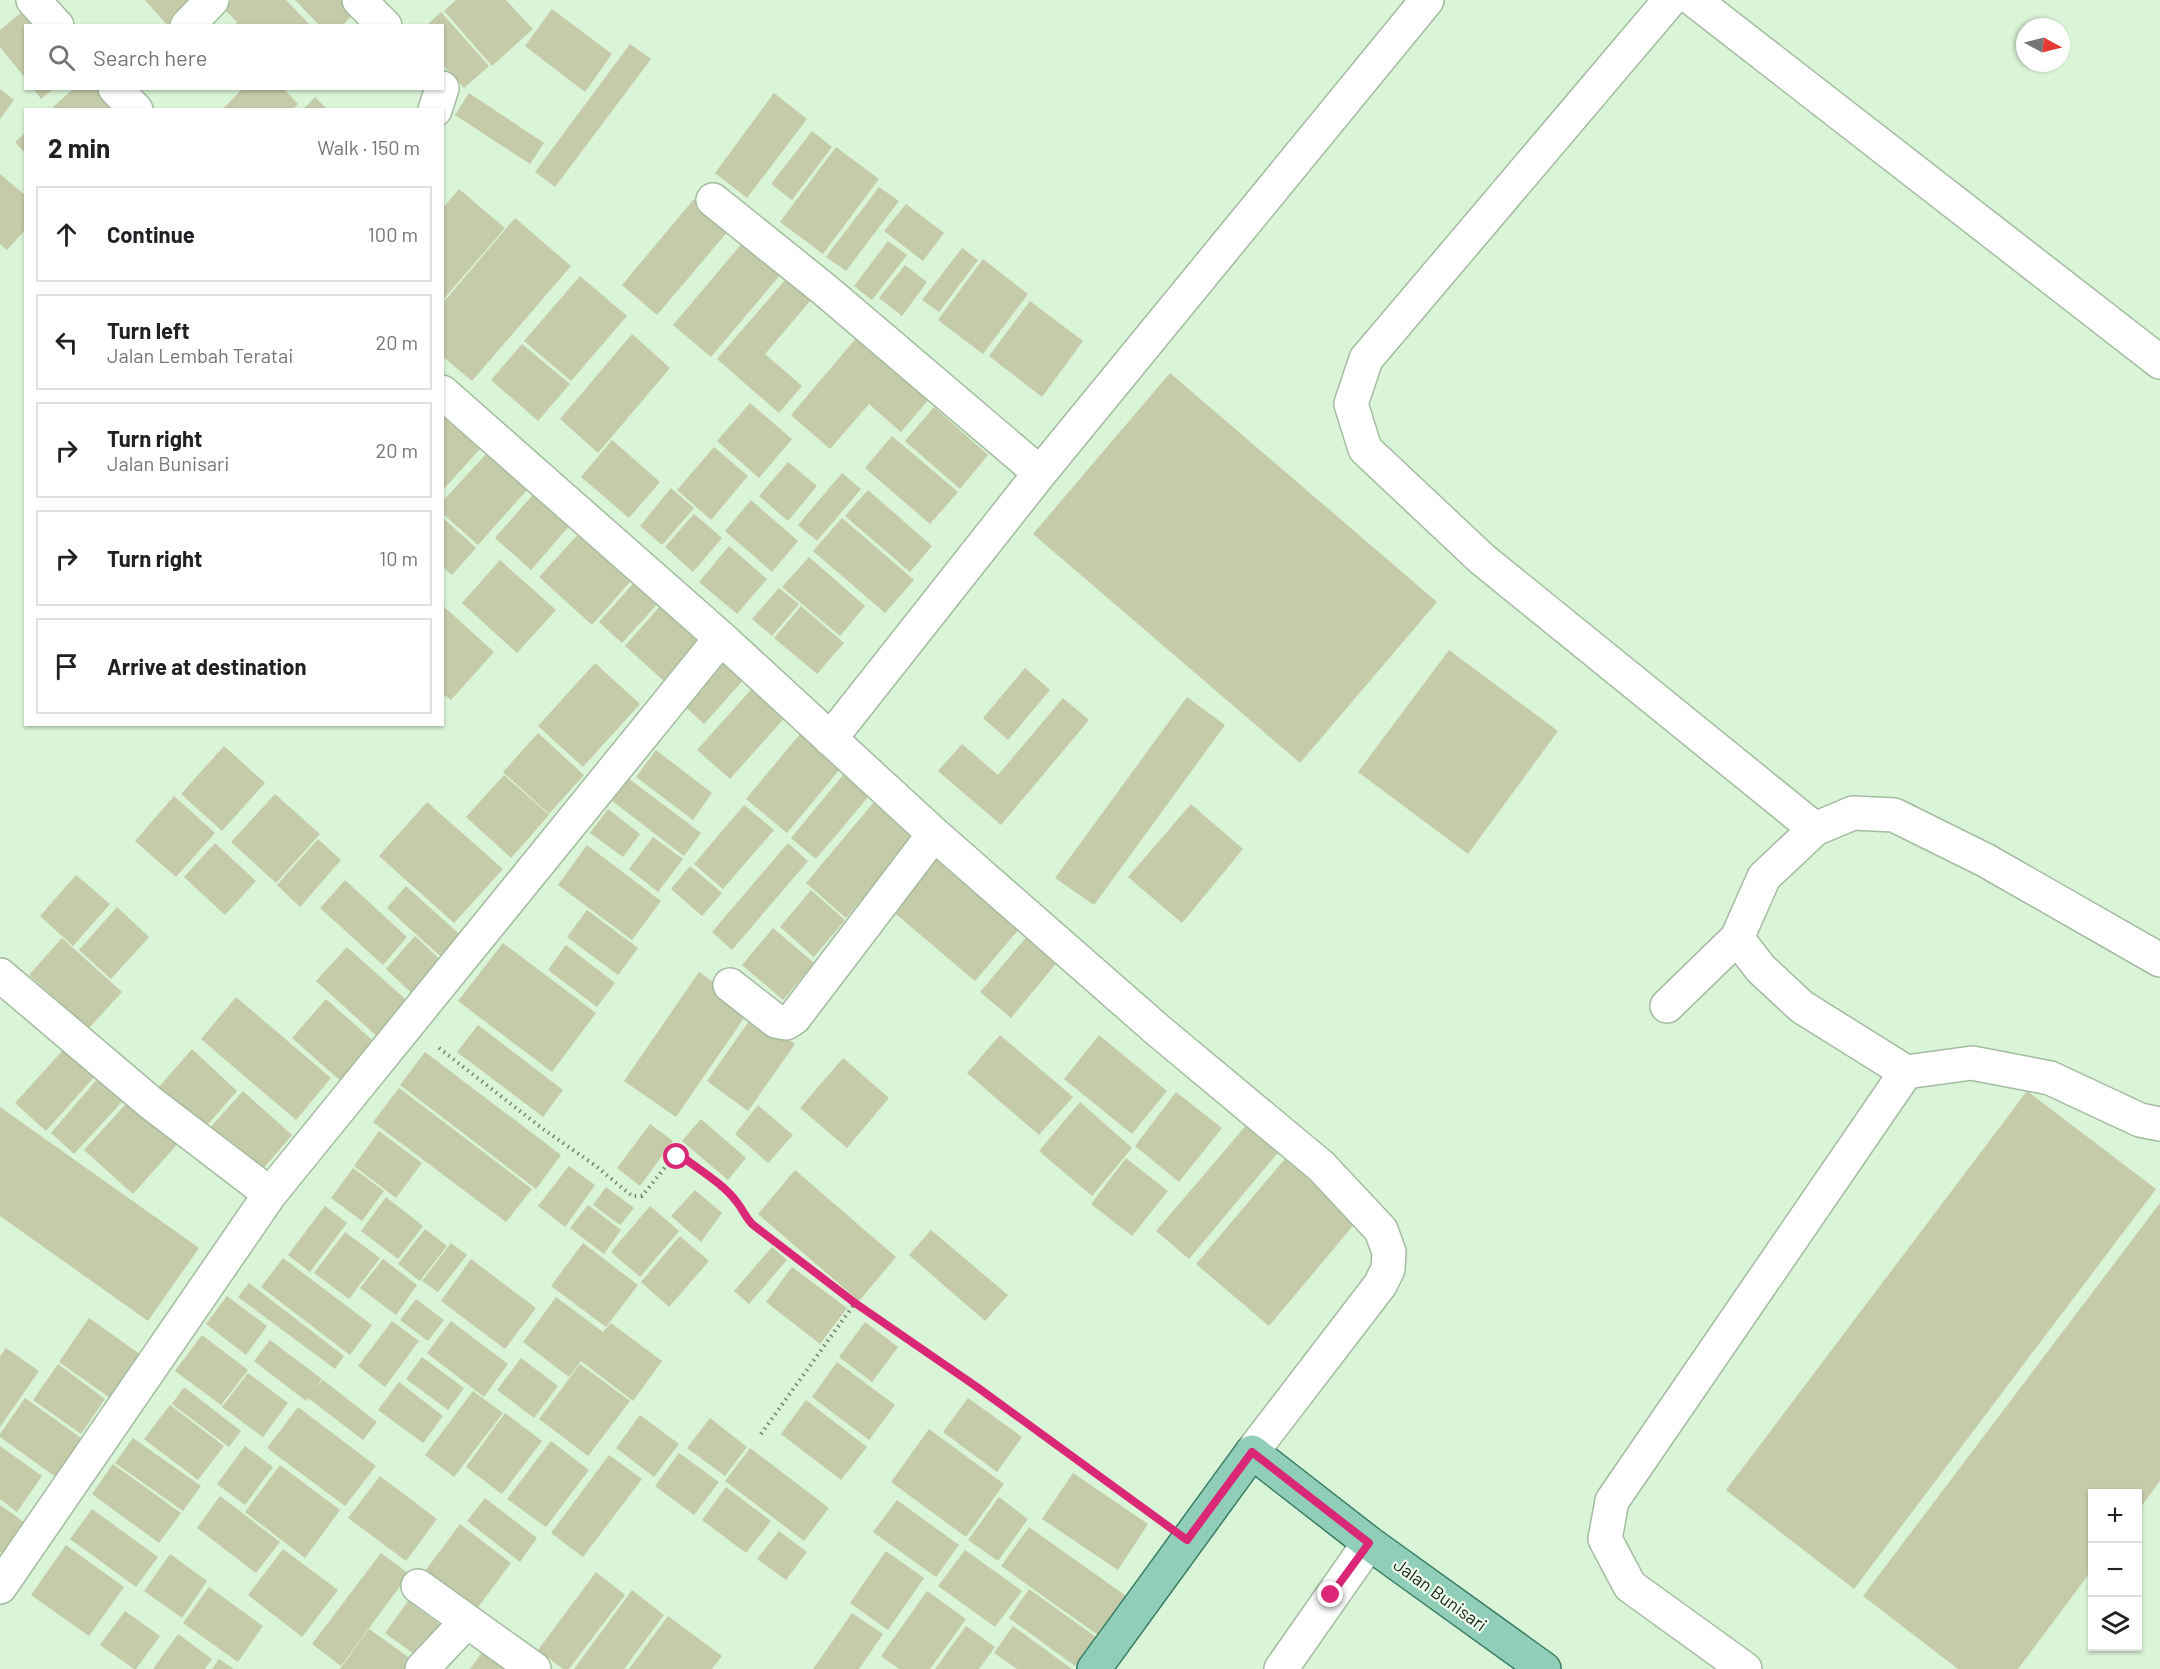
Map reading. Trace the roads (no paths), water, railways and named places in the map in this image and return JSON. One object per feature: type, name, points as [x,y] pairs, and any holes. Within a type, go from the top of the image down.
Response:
[{"type":"main road","points":[[1094,1669],[1252,1452]]},
{"type":"main road","name":"Jalan Bunisari","points":[[1252,1452],[1369,1543],[1544,1669]]},
{"type":"street","points":[[33,0],[55,24]]},
{"type":"street","points":[[189,24],[212,0]]},
{"type":"street","points":[[359,0],[383,24]]},
{"type":"street","points":[[830,739],[1040,472],[1427,0]]},
{"type":"street","points":[[1670,0],[1366,359],[1351,404],[1365,449],[1482,559],[1815,829]]},
{"type":"street","points":[[1694,0],[2160,362]]},
{"type":"street","points":[[436,108],[441,90]]},
{"type":"street","points":[[713,200],[850,311],[1040,472]]},
{"type":"street","points":[[444,394],[721,638],[934,834],[1160,1032],[1321,1166],[1381,1230],[1389,1252],[1388,1269],[1380,1285],[1252,1452]]},
{"type":"street","points":[[0,1587],[270,1194],[721,638]]},
{"type":"street","points":[[1667,1006],[1737,938],[1764,877],[1815,829],[1853,813],[1894,815],[1985,860],[2160,960]]},
{"type":"street","points":[[730,986],[776,1021],[786,1023],[794,1018],[934,834]]},
{"type":"street","points":[[1737,938],[1761,969],[1802,1006],[1906,1072],[1972,1063],[2050,1078],[2140,1120],[2160,1124]]},
{"type":"street","points":[[1,978],[151,1102],[270,1194]]},
{"type":"street","points":[[1745,1669],[1630,1586],[1605,1539],[1612,1502],[1906,1072]]},
{"type":"street","points":[[1281,1669],[1369,1543]]},
{"type":"street","points":[[418,1586],[534,1669]]},
{"type":"street","points":[[422,1669],[467,1621]]}]
